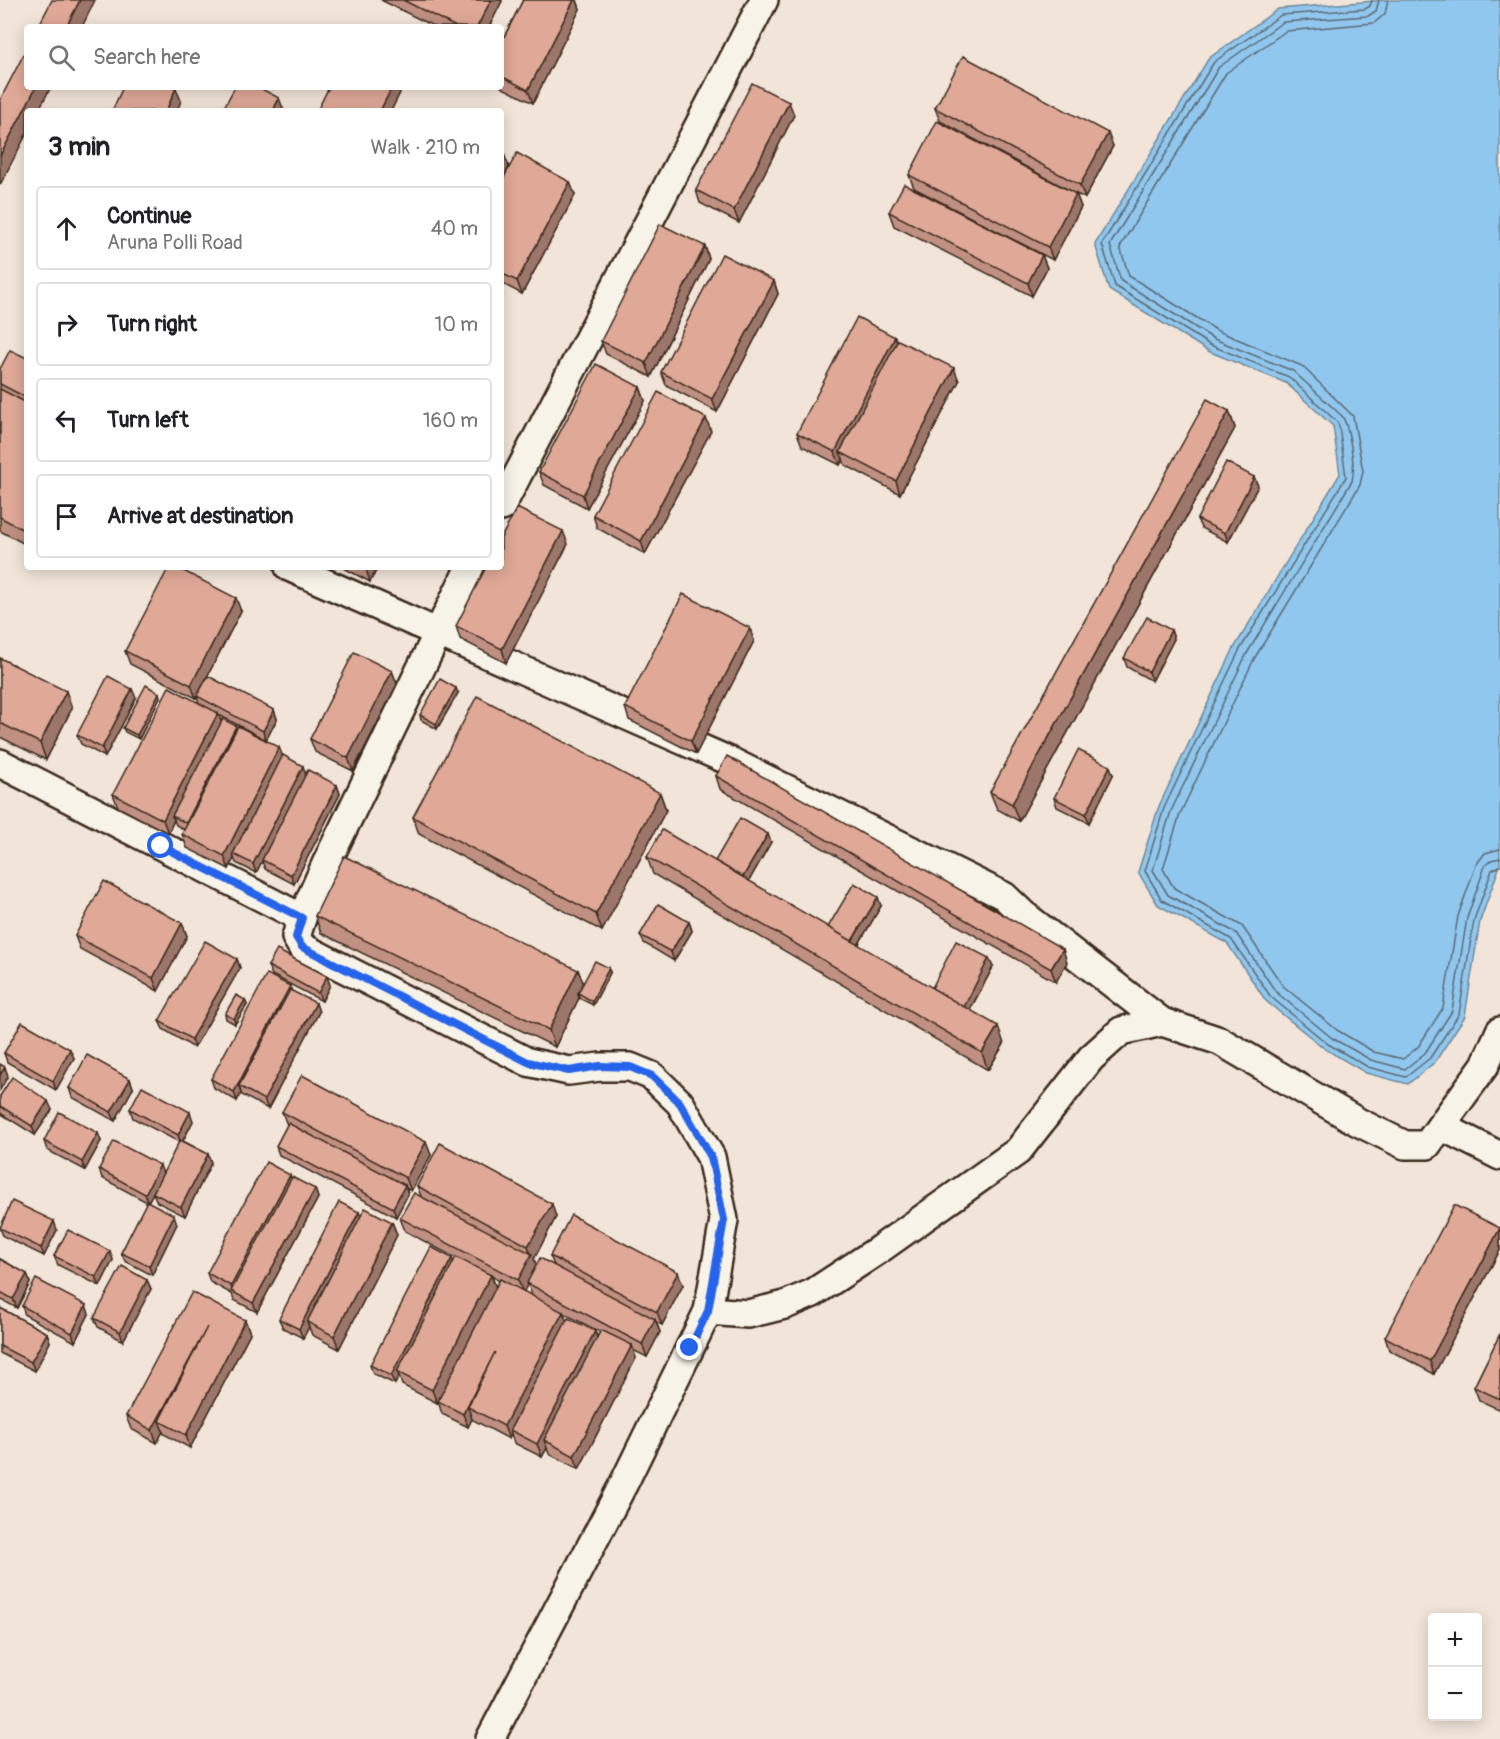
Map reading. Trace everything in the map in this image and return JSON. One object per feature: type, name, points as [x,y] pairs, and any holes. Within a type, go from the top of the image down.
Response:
[{"type":"street","points":[[504,493],[764,0]]},
{"type":"street","points":[[296,570],[734,763],[1004,896],[1024,915],[1162,1022],[1220,1041],[1358,1122],[1405,1145],[1427,1145],[1485,1065],[1500,1031]]},
{"type":"street","points":[[469,570],[302,918],[296,937],[302,947],[528,1062],[569,1071],[600,1066],[630,1067],[652,1076],[680,1103],[711,1157],[724,1220],[708,1311],[624,1483],[490,1739]]},
{"type":"street","points":[[0,763],[302,918]]},
{"type":"street","points":[[708,1311],[748,1314],[785,1305],[813,1293],[877,1251],[1018,1151],[1091,1058],[1121,1031],[1162,1022]]},
{"type":"street","points":[[1441,1126],[1500,1156]]},
{"type":"water","points":[[1386,0],[1500,0],[1500,865],[1480,921],[1465,1016],[1435,1062],[1408,1084],[1366,1073],[1325,1049],[1266,1001],[1227,943],[1158,905],[1138,872],[1159,806],[1234,648],[1340,474],[1333,426],[1286,383],[1208,351],[1109,290],[1095,244],[1209,58],[1278,9]]},
{"type":"building","points":[[52,0],[80,0],[68,24],[40,24]]},
{"type":"building","points":[[403,0],[491,0],[479,24],[450,24]]},
{"type":"building","points":[[523,0],[574,0],[528,90],[504,78],[504,37]]},
{"type":"building","points":[[24,54],[24,90],[34,90],[0,156],[0,100]]},
{"type":"building","points":[[963,56],[1108,133],[1080,185],[935,108]]},
{"type":"building","points":[[752,83],[789,102],[734,210],[696,190]]},
{"type":"building","points":[[122,90],[175,90],[167,108],[113,108]]},
{"type":"building","points":[[233,90],[264,90],[279,98],[274,108],[224,108]]},
{"type":"building","points":[[328,90],[390,90],[382,108],[318,108]]},
{"type":"building","points":[[937,121],[1076,194],[1048,247],[909,175]]},
{"type":"building","points":[[517,153],[570,182],[517,281],[504,274],[504,177]]},
{"type":"building","points":[[904,184],[1042,255],[1028,283],[889,212]]},
{"type":"building","points":[[660,224],[705,246],[646,363],[601,341]]},
{"type":"building","points":[[722,254],[774,281],[712,399],[661,372]]},
{"type":"building","points":[[857,317],[895,337],[835,452],[797,433]]},
{"type":"building","points":[[898,340],[954,368],[896,481],[840,452]]},
{"type":"building","points":[[10,350],[24,357],[24,396],[0,384],[0,369]]},
{"type":"building","points":[[596,364],[640,387],[583,495],[539,472]]},
{"type":"building","points":[[0,389],[24,401],[24,530],[0,517]]},
{"type":"building","points":[[658,392],[706,418],[641,541],[593,515]]},
{"type":"building","points":[[1207,399],[1229,411],[1012,804],[990,792]]},
{"type":"building","points":[[1226,462],[1254,477],[1225,533],[1197,519]]},
{"type":"building","points":[[517,508],[563,531],[502,649],[456,626],[484,570],[504,570],[504,532]]},
{"type":"building","points":[[167,570],[182,570],[236,598],[191,685],[125,651]]},
{"type":"building","points":[[683,594],[750,628],[691,741],[625,707]]},
{"type":"building","points":[[1147,617],[1171,630],[1149,672],[1124,658]]},
{"type":"building","points":[[354,652],[392,671],[348,758],[310,739]]},
{"type":"building","points":[[0,658],[66,691],[40,743],[0,723]]},
{"type":"building","points":[[108,676],[132,689],[102,748],[77,735]]},
{"type":"building","points":[[208,676],[274,710],[263,731],[197,696]]},
{"type":"building","points":[[440,679],[456,688],[436,724],[420,715]]},
{"type":"building","points":[[146,685],[159,693],[137,735],[123,728]]},
{"type":"building","points":[[169,687],[218,713],[163,820],[113,794]]},
{"type":"building","points":[[477,696],[660,793],[596,914],[413,817]]},
{"type":"building","points":[[223,719],[236,726],[186,823],[172,816]]},
{"type":"building","points":[[238,726],[279,747],[224,856],[182,834]]},
{"type":"building","points":[[1078,750],[1110,766],[1086,814],[1054,798]]},
{"type":"building","points":[[283,755],[303,766],[253,864],[233,854]]},
{"type":"building","points":[[727,756],[1063,949],[1051,969],[716,776]]},
{"type":"building","points":[[308,770],[337,785],[291,875],[262,860]]},
{"type":"building","points":[[740,818],[768,834],[743,877],[715,861]]},
{"type":"building","points":[[662,830],[998,1026],[982,1053],[647,857]]},
{"type":"building","points":[[344,856],[578,970],[549,1030],[315,916]]},
{"type":"building","points":[[104,881],[182,923],[153,978],[75,936]]},
{"type":"building","points":[[854,883],[878,897],[852,941],[828,927]]},
{"type":"building","points":[[658,904],[689,922],[671,952],[640,935]]},
{"type":"building","points":[[205,941],[237,959],[191,1039],[159,1021]]},
{"type":"building","points":[[956,941],[989,958],[964,1007],[932,988]]},
{"type":"building","points":[[277,950],[327,976],[318,993],[268,966]]},
{"type":"building","points":[[595,961],[609,968],[592,1001],[578,993]]},
{"type":"building","points":[[267,974],[290,986],[234,1092],[211,1079]]},
{"type":"building","points":[[290,990],[316,1003],[264,1100],[239,1086]]},
{"type":"building","points":[[236,995],[245,1000],[234,1019],[225,1014]]},
{"type":"building","points":[[22,1022],[70,1049],[53,1081],[4,1053]]},
{"type":"building","points":[[87,1055],[130,1079],[111,1112],[69,1088]]},
{"type":"building","points":[[0,1064],[5,1067],[0,1075]]},
{"type":"building","points":[[302,1075],[426,1142],[406,1178],[282,1112]]},
{"type":"building","points":[[12,1077],[48,1101],[32,1126],[0,1106],[0,1096]]},
{"type":"building","points":[[142,1086],[190,1112],[178,1135],[130,1109]]},
{"type":"building","points":[[59,1112],[98,1133],[82,1162],[44,1141]]},
{"type":"building","points":[[288,1123],[405,1185],[393,1208],[276,1146]]},
{"type":"building","points":[[180,1140],[208,1154],[181,1207],[153,1193]]},
{"type":"building","points":[[114,1141],[160,1165],[145,1194],[99,1169]]},
{"type":"building","points":[[440,1143],[552,1204],[528,1246],[417,1186]]},
{"type":"building","points":[[266,1162],[290,1175],[231,1286],[207,1273]]},
{"type":"building","points":[[292,1177],[315,1189],[253,1303],[231,1291]]},
{"type":"building","points":[[414,1193],[532,1254],[518,1280],[400,1218]]},
{"type":"building","points":[[12,1201],[54,1221],[41,1248],[0,1228]]},
{"type":"building","points":[[147,1201],[174,1215],[149,1266],[121,1253]]},
{"type":"building","points":[[339,1202],[359,1212],[299,1329],[279,1319]]},
{"type":"building","points":[[1454,1205],[1500,1228],[1430,1361],[1385,1337]]},
{"type":"building","points":[[365,1208],[392,1222],[334,1336],[307,1322]]},
{"type":"building","points":[[571,1215],[678,1272],[657,1312],[550,1256]]},
{"type":"building","points":[[68,1230],[110,1251],[96,1277],[54,1256]]},
{"type":"building","points":[[431,1247],[452,1258],[391,1376],[370,1365]]},
{"type":"building","points":[[456,1257],[491,1275],[432,1390],[397,1372]]},
{"type":"building","points":[[540,1258],[655,1319],[642,1344],[527,1283]]},
{"type":"building","points":[[0,1259],[27,1274],[13,1299],[0,1292]]},
{"type":"building","points":[[122,1266],[147,1280],[120,1332],[94,1318]]},
{"type":"building","points":[[36,1279],[86,1305],[72,1333],[22,1306]]},
{"type":"building","points":[[500,1279],[563,1312],[504,1426],[468,1407],[495,1352],[463,1414],[438,1401]]},
{"type":"building","points":[[192,1292],[245,1320],[186,1435],[159,1421],[207,1327],[152,1430],[126,1416]]},
{"type":"building","points":[[0,1308],[47,1333],[31,1362],[0,1346]]},
{"type":"building","points":[[568,1318],[595,1331],[537,1444],[510,1430]]},
{"type":"building","points":[[601,1330],[632,1345],[574,1456],[544,1440]]},
{"type":"building","points":[[1500,1334],[1500,1399],[1474,1387]]},
{"type":"route","points":[[161,846],[302,918],[296,937],[302,947],[528,1062],[569,1071],[600,1066],[630,1067],[652,1076],[680,1103],[711,1157],[724,1220],[708,1311],[690,1348]]}]
